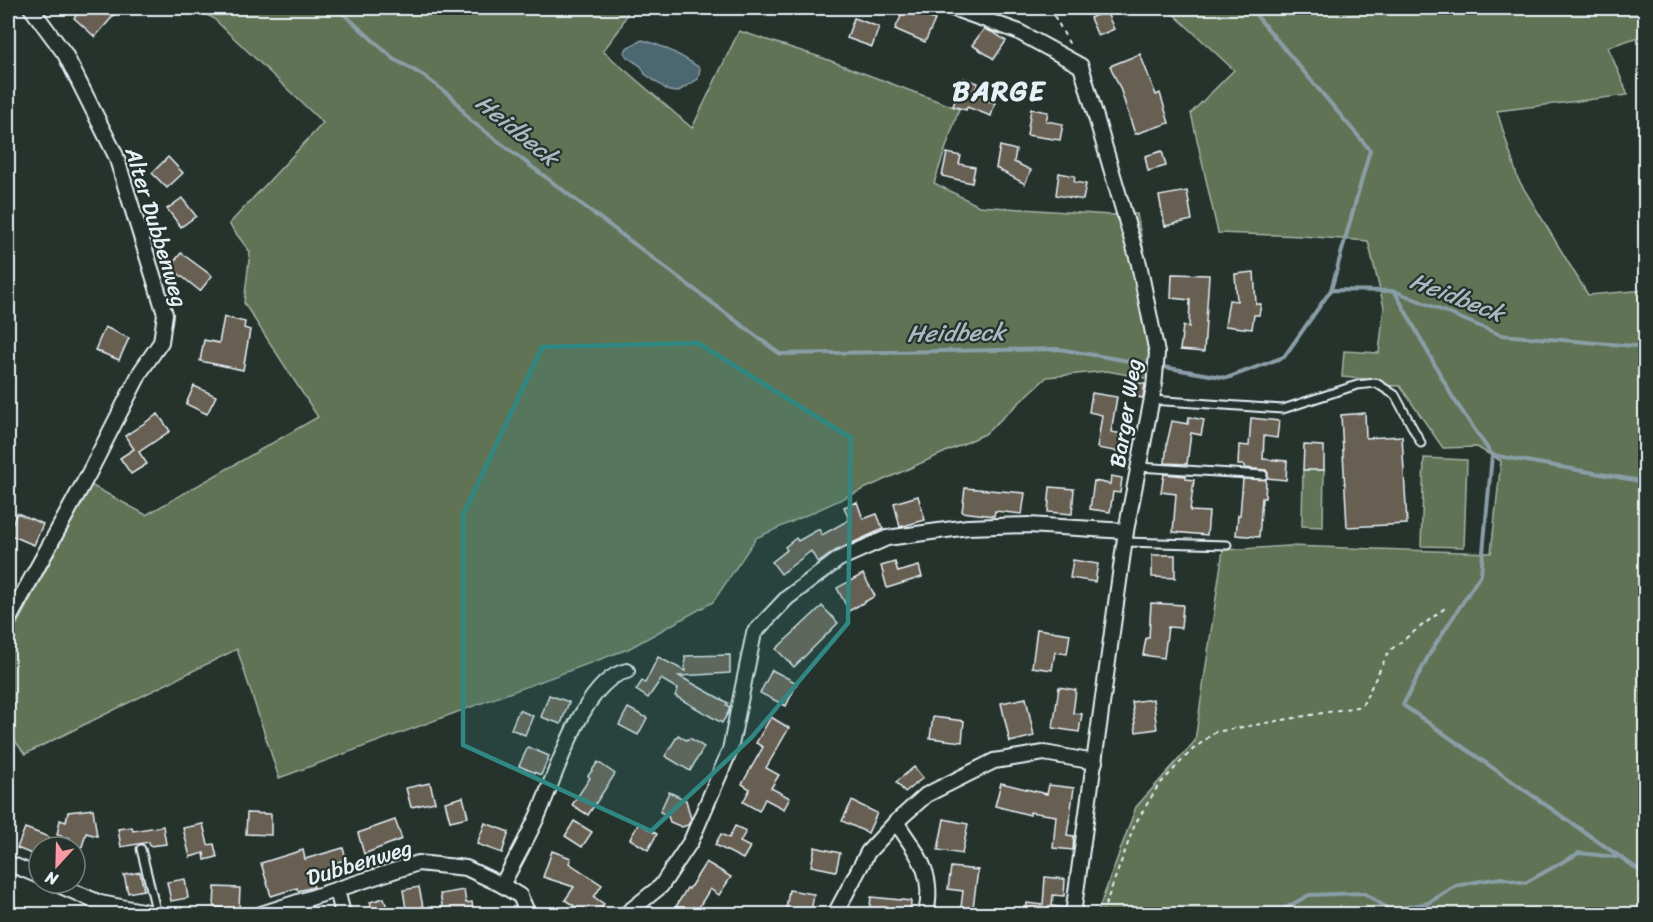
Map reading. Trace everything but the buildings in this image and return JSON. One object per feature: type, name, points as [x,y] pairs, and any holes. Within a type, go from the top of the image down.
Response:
[{"type":"street","name":"Alter Dubbenweg","points":[[8,621],[88,475],[141,371],[161,342],[165,314],[116,156],[65,54],[31,8]]},
{"type":"street","name":"Barger Weg","points":[[952,8],[1017,31],[1081,66],[1139,264],[1157,353],[1152,394],[1125,537],[1073,915]]},
{"type":"street","points":[[626,915],[661,886],[691,841],[730,750],[754,633],[787,598],[839,559],[887,538],[968,526],[1028,525],[1125,537]]},
{"type":"street","points":[[502,885],[538,816],[577,722],[600,687],[619,672],[627,671]]},
{"type":"street","points":[[835,915],[868,852],[926,795],[994,761],[1044,753],[1095,762]]},
{"type":"street","points":[[896,822],[927,871],[929,898],[926,915]]},
{"type":"street","points":[[8,863],[27,871]]},
{"type":"street","name":"Dubbenweg","points":[[261,915],[418,863],[466,868],[502,885],[520,896],[528,915]]},
{"type":"street","points":[[337,890],[344,915]]},
{"type":"street","points":[[82,895],[100,903],[158,914]]},
{"type":"lane","points":[[1152,394],[1283,409],[1357,385],[1376,383],[1395,394],[1420,443]]},
{"type":"lane","points":[[1138,466],[1263,475]]},
{"type":"lane","points":[[1125,537],[1227,545]]},
{"type":"lane","points":[[141,849],[158,914]]},
{"type":"path","points":[[1050,8],[1071,46]]},
{"type":"path","points":[[1102,915],[1135,824],[1158,786],[1191,750],[1215,732],[1362,706],[1389,651],[1445,608]]},
{"type":"highlighted area","points":[[698,343],[851,438],[848,623],[752,737],[651,831],[463,745],[463,515],[542,347]]},
{"type":"green space","points":[[193,8],[630,8],[619,30],[603,51],[692,128],[739,31],[823,58],[959,109],[934,183],[979,206],[1110,215],[1137,214],[1163,361],[1161,381],[1107,371],[1047,377],[985,434],[756,538],[713,602],[628,649],[279,778],[237,649],[25,754],[8,732],[8,641],[91,485],[146,515],[318,417],[244,303],[250,252],[229,224],[323,123],[213,18]]},
{"type":"green space","points":[[1167,8],[1645,8],[1645,35],[1608,47],[1628,95],[1497,111],[1518,179],[1588,295],[1645,290],[1645,914],[1097,914],[1136,807],[1195,741],[1223,550],[1290,546],[1491,553],[1501,461],[1477,447],[1443,448],[1400,386],[1376,385],[1376,380],[1342,377],[1344,351],[1379,353],[1384,307],[1368,241],[1218,233],[1191,113],[1234,70]]},
{"type":"green space","points":[[1424,458],[1467,460],[1464,547],[1421,546]]},
{"type":"green space","points":[[1303,470],[1324,470],[1323,527],[1302,526]]},
{"type":"water","points":[[642,40],[672,51],[700,68],[698,79],[677,92],[669,91],[645,74],[641,66],[627,57],[624,52],[628,47]]},
{"type":"waterway","name":"Heidbeck","points":[[337,8],[394,59],[424,76],[453,98],[470,120],[780,354],[1059,349],[1227,378],[1284,357],[1331,290],[1395,291],[1501,335],[1646,347]]},
{"type":"waterway","points":[[1250,8],[1370,150],[1331,290]]},
{"type":"waterway","points":[[1395,292],[1453,398],[1492,455],[1481,574],[1430,653],[1403,705],[1646,875]]},
{"type":"waterway","points":[[1492,455],[1646,482]]},
{"type":"waterway","points":[[1275,914],[1309,895],[1364,893],[1390,910],[1428,903],[1456,886],[1501,878],[1525,883],[1579,853],[1616,857]]},
{"type":"district","name":"BARGE","points":[[999,90]]}]
